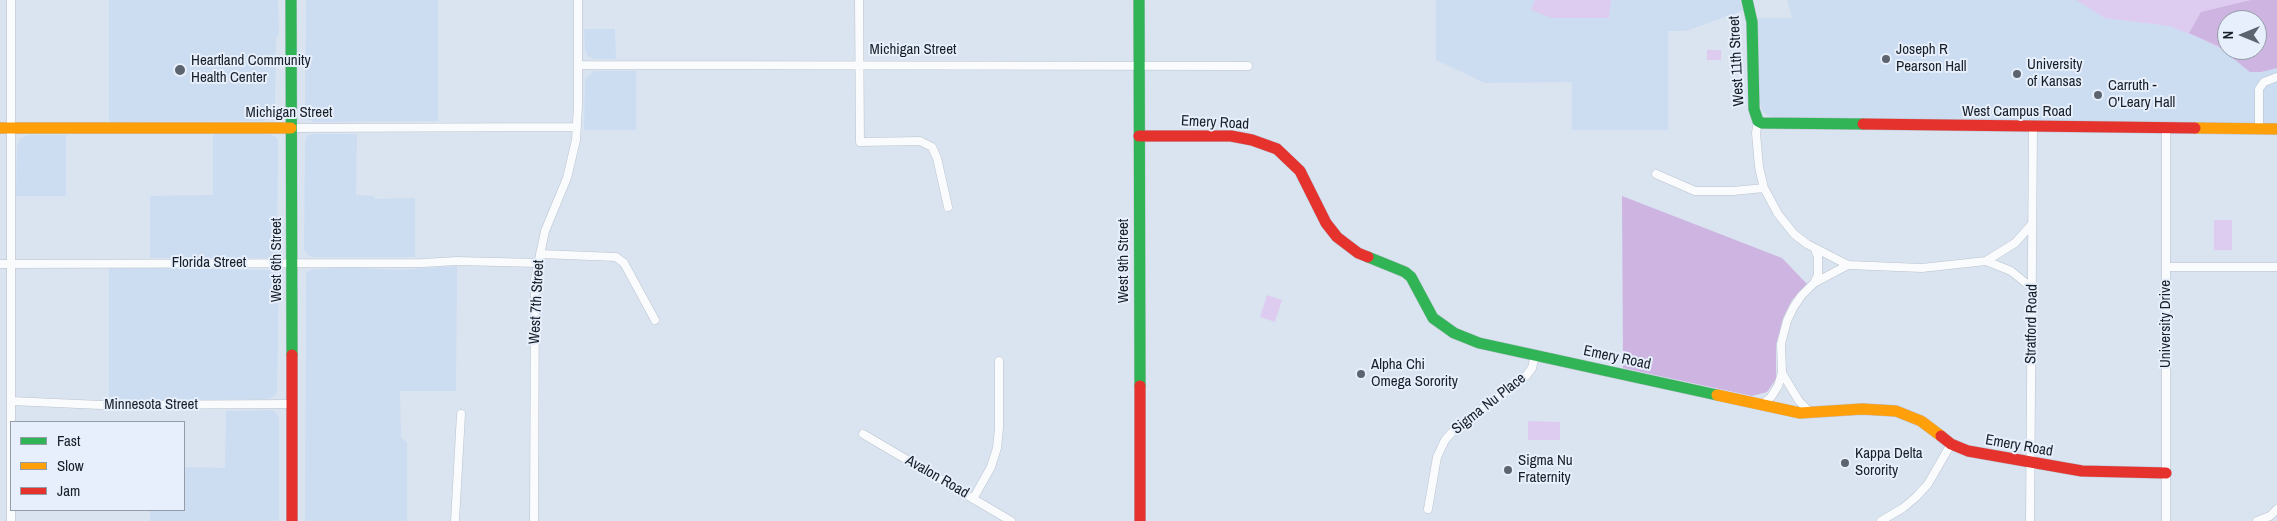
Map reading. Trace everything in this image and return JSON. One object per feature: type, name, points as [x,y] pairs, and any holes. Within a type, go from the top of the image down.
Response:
[{"type":"main road","name":"West 6th Street","points":[[291,0],[292,521]]},
{"type":"main road","name":"West 9th Street","points":[[1139,0],[1140,521]]},
{"type":"main road","name":"West 11th Street","points":[[1747,0],[1752,22],[1754,109],[1758,121]]},
{"type":"main road","name":"West Campus Road","points":[[1758,121],[1769,125],[2277,129]]},
{"type":"main road","name":"Michigan Street","points":[[5,128],[292,128]]},
{"type":"main road","name":"Emery Road","points":[[1139,136],[1231,136],[1252,140],[1276,149],[1300,171],[1326,223],[1337,237],[1358,253],[1405,272],[1416,286],[1426,308],[1443,326],[1479,343],[1800,413],[1862,409],[1896,411],[1921,421],[1951,444],[1968,452],[2082,471],[2166,473]]},
{"type":"street","points":[[10,521],[10,264],[5,128],[11,0]]},
{"type":"street","name":"West 7th Street","points":[[534,521],[535,307],[538,263],[545,231],[567,178],[574,154],[577,126],[578,0]]},
{"type":"street","points":[[858,0],[860,142],[920,141],[932,147],[937,158],[948,207]]},
{"type":"street","name":"Michigan Street","points":[[578,65],[1248,66]]},
{"type":"street","points":[[2259,129],[2259,89],[2264,82],[2277,77]]},
{"type":"street","points":[[1758,121],[1757,154],[1764,188],[1778,214],[1794,234],[1815,249],[1848,265],[1922,268],[1986,261],[2015,243],[2032,224]]},
{"type":"street","name":"Michigan Street","points":[[292,128],[577,126]]},
{"type":"street","name":"Stratford Road","points":[[2030,521],[2033,127]]},
{"type":"street","name":"University Drive","points":[[2166,128],[2166,521]]},
{"type":"street","points":[[1656,174],[1695,191],[1733,191],[1764,188]]},
{"type":"street","points":[[1814,283],[1819,266],[1815,249]]},
{"type":"street","points":[[540,254],[616,257],[624,263],[655,320]]},
{"type":"street","name":"Florida Street","points":[[0,264],[292,264],[457,261],[538,263]]},
{"type":"street","points":[[1986,261],[2011,271],[2032,288]]},
{"type":"street","points":[[1761,405],[1774,393],[1782,373],[1782,344],[1786,321],[1801,296],[1814,283],[1848,265]]},
{"type":"street","points":[[2166,267],[2277,267]]},
{"type":"street","name":"Sigma Nu Place","points":[[1428,509],[1437,457],[1445,440],[1454,430],[1526,376],[1532,368],[1535,355]]},
{"type":"street","points":[[973,499],[991,467],[997,448],[999,428],[999,360]]},
{"type":"street","points":[[1782,373],[1799,401],[1812,413]]},
{"type":"street","name":"Minnesota Street","points":[[10,401],[101,405],[292,404]]},
{"type":"street","points":[[456,521],[461,414]]},
{"type":"street","name":"Avalon Road","points":[[863,434],[1011,521]]},
{"type":"street","points":[[1881,521],[1892,518],[1928,484],[1951,444]]},
{"type":"street","points":[[2257,521],[2270,516],[2277,509]]},
{"type":"shaded area","points":[[109,0],[278,0],[279,33],[276,39],[275,104],[271,117],[263,121],[109,122]]},
{"type":"shaded area","points":[[306,0],[438,0],[438,121],[314,122],[307,119],[305,114]]},
{"type":"shaded area","points":[[1436,0],[1741,0],[1744,10],[1686,31],[1668,31],[1668,130],[1572,130],[1572,82],[1485,83],[1436,60]]},
{"type":"shaded area","points":[[1535,0],[1611,0],[1609,18],[1552,18],[1531,10]]},
{"type":"shaded area","name":"University of Kansas","points":[[1787,0],[2277,0],[2277,123],[1773,119],[1763,112],[1758,98],[1757,18],[1792,18]]},
{"type":"shaded area","points":[[2076,0],[2277,0],[2277,68],[2261,72],[2250,72],[2236,60],[2267,60],[2267,10],[2217,10],[2217,47],[2169,26],[2105,18]]},
{"type":"shaded area","points":[[2251,0],[2277,0],[2277,68],[2261,72],[2250,72],[2235,60],[2267,60],[2267,10],[2217,10],[2217,46],[2189,33],[2201,12]]},
{"type":"shaded area","points":[[584,29],[615,29],[616,59],[594,59],[588,56],[585,50]]},
{"type":"shaded area","points":[[1707,50],[1721,50],[1721,60],[1707,60]]},
{"type":"shaded area","points":[[594,71],[636,71],[636,130],[584,130],[585,79]]},
{"type":"shaded area","points":[[213,134],[269,134],[278,140],[277,254],[270,258],[150,258],[150,196],[213,195]]},
{"type":"shaded area","points":[[313,134],[357,134],[356,195],[374,196],[375,199],[415,198],[415,257],[313,257],[307,255],[304,249],[305,142],[307,136]]},
{"type":"shaded area","points":[[27,135],[66,135],[66,196],[16,196],[17,146],[20,139]]},
{"type":"shaded area","points":[[1622,196],[1782,258],[1807,284],[1792,300],[1783,318],[1776,345],[1776,379],[1767,392],[1752,396],[1623,368]]},
{"type":"shaded area","points":[[2214,220],[2232,220],[2232,250],[2214,250]]},
{"type":"shaded area","points":[[457,266],[456,391],[400,391],[401,438],[407,442],[407,521],[305,521],[306,274],[310,270],[347,267],[397,270]]},
{"type":"shaded area","points":[[109,267],[270,270],[276,272],[279,278],[277,393],[267,399],[109,401]]},
{"type":"shaded area","points":[[1267,295],[1282,300],[1275,322],[1260,317]]},
{"type":"shaded area","points":[[272,410],[276,412],[279,418],[279,521],[150,521],[150,511],[185,511],[185,467],[225,468],[226,411]]},
{"type":"shaded area","points":[[1528,421],[1560,422],[1560,440],[1528,440]]},
{"type":"traffic: fast","points":[[291,0],[292,355]]},
{"type":"traffic: fast","points":[[1139,0],[1140,386]]},
{"type":"traffic: fast","points":[[1747,0],[1752,22],[1754,109],[1758,121],[1762,123],[1863,124]]},
{"type":"traffic: fast","points":[[1368,257],[1405,272],[1411,277],[1433,318],[1454,333],[1479,343],[1717,395]]},
{"type":"traffic: slow","points":[[0,128],[291,128]]},
{"type":"traffic: slow","points":[[2195,128],[2277,129]]},
{"type":"traffic: slow","points":[[1717,395],[1800,413],[1862,409],[1896,411],[1921,421],[1941,436]]},
{"type":"traffic: jam","points":[[1863,124],[2195,128]]},
{"type":"traffic: jam","points":[[1139,136],[1231,136],[1252,140],[1277,149],[1300,171],[1326,223],[1337,237],[1358,253],[1368,257]]},
{"type":"traffic: jam","points":[[292,355],[292,521]]},
{"type":"traffic: jam","points":[[1140,386],[1140,521]]},
{"type":"traffic: jam","points":[[1941,436],[1951,444],[1968,451],[2082,471],[2166,473]]},
{"type":"place","name":"Joseph R Pearson Hall","points":[[1886,59]]},
{"type":"place","name":"Heartland Community Health Center","points":[[180,70]]},
{"type":"place","name":"University of Kansas","points":[[2017,74]]},
{"type":"place","name":"Carruth - O'Leary Hall","points":[[2098,95]]},
{"type":"place","name":"Alpha Chi Omega Sorority","points":[[1361,374]]},
{"type":"place","name":"Kappa Delta Sorority","points":[[1845,463]]},
{"type":"place","name":"Sigma Nu Fraternity","points":[[1508,470]]}]
